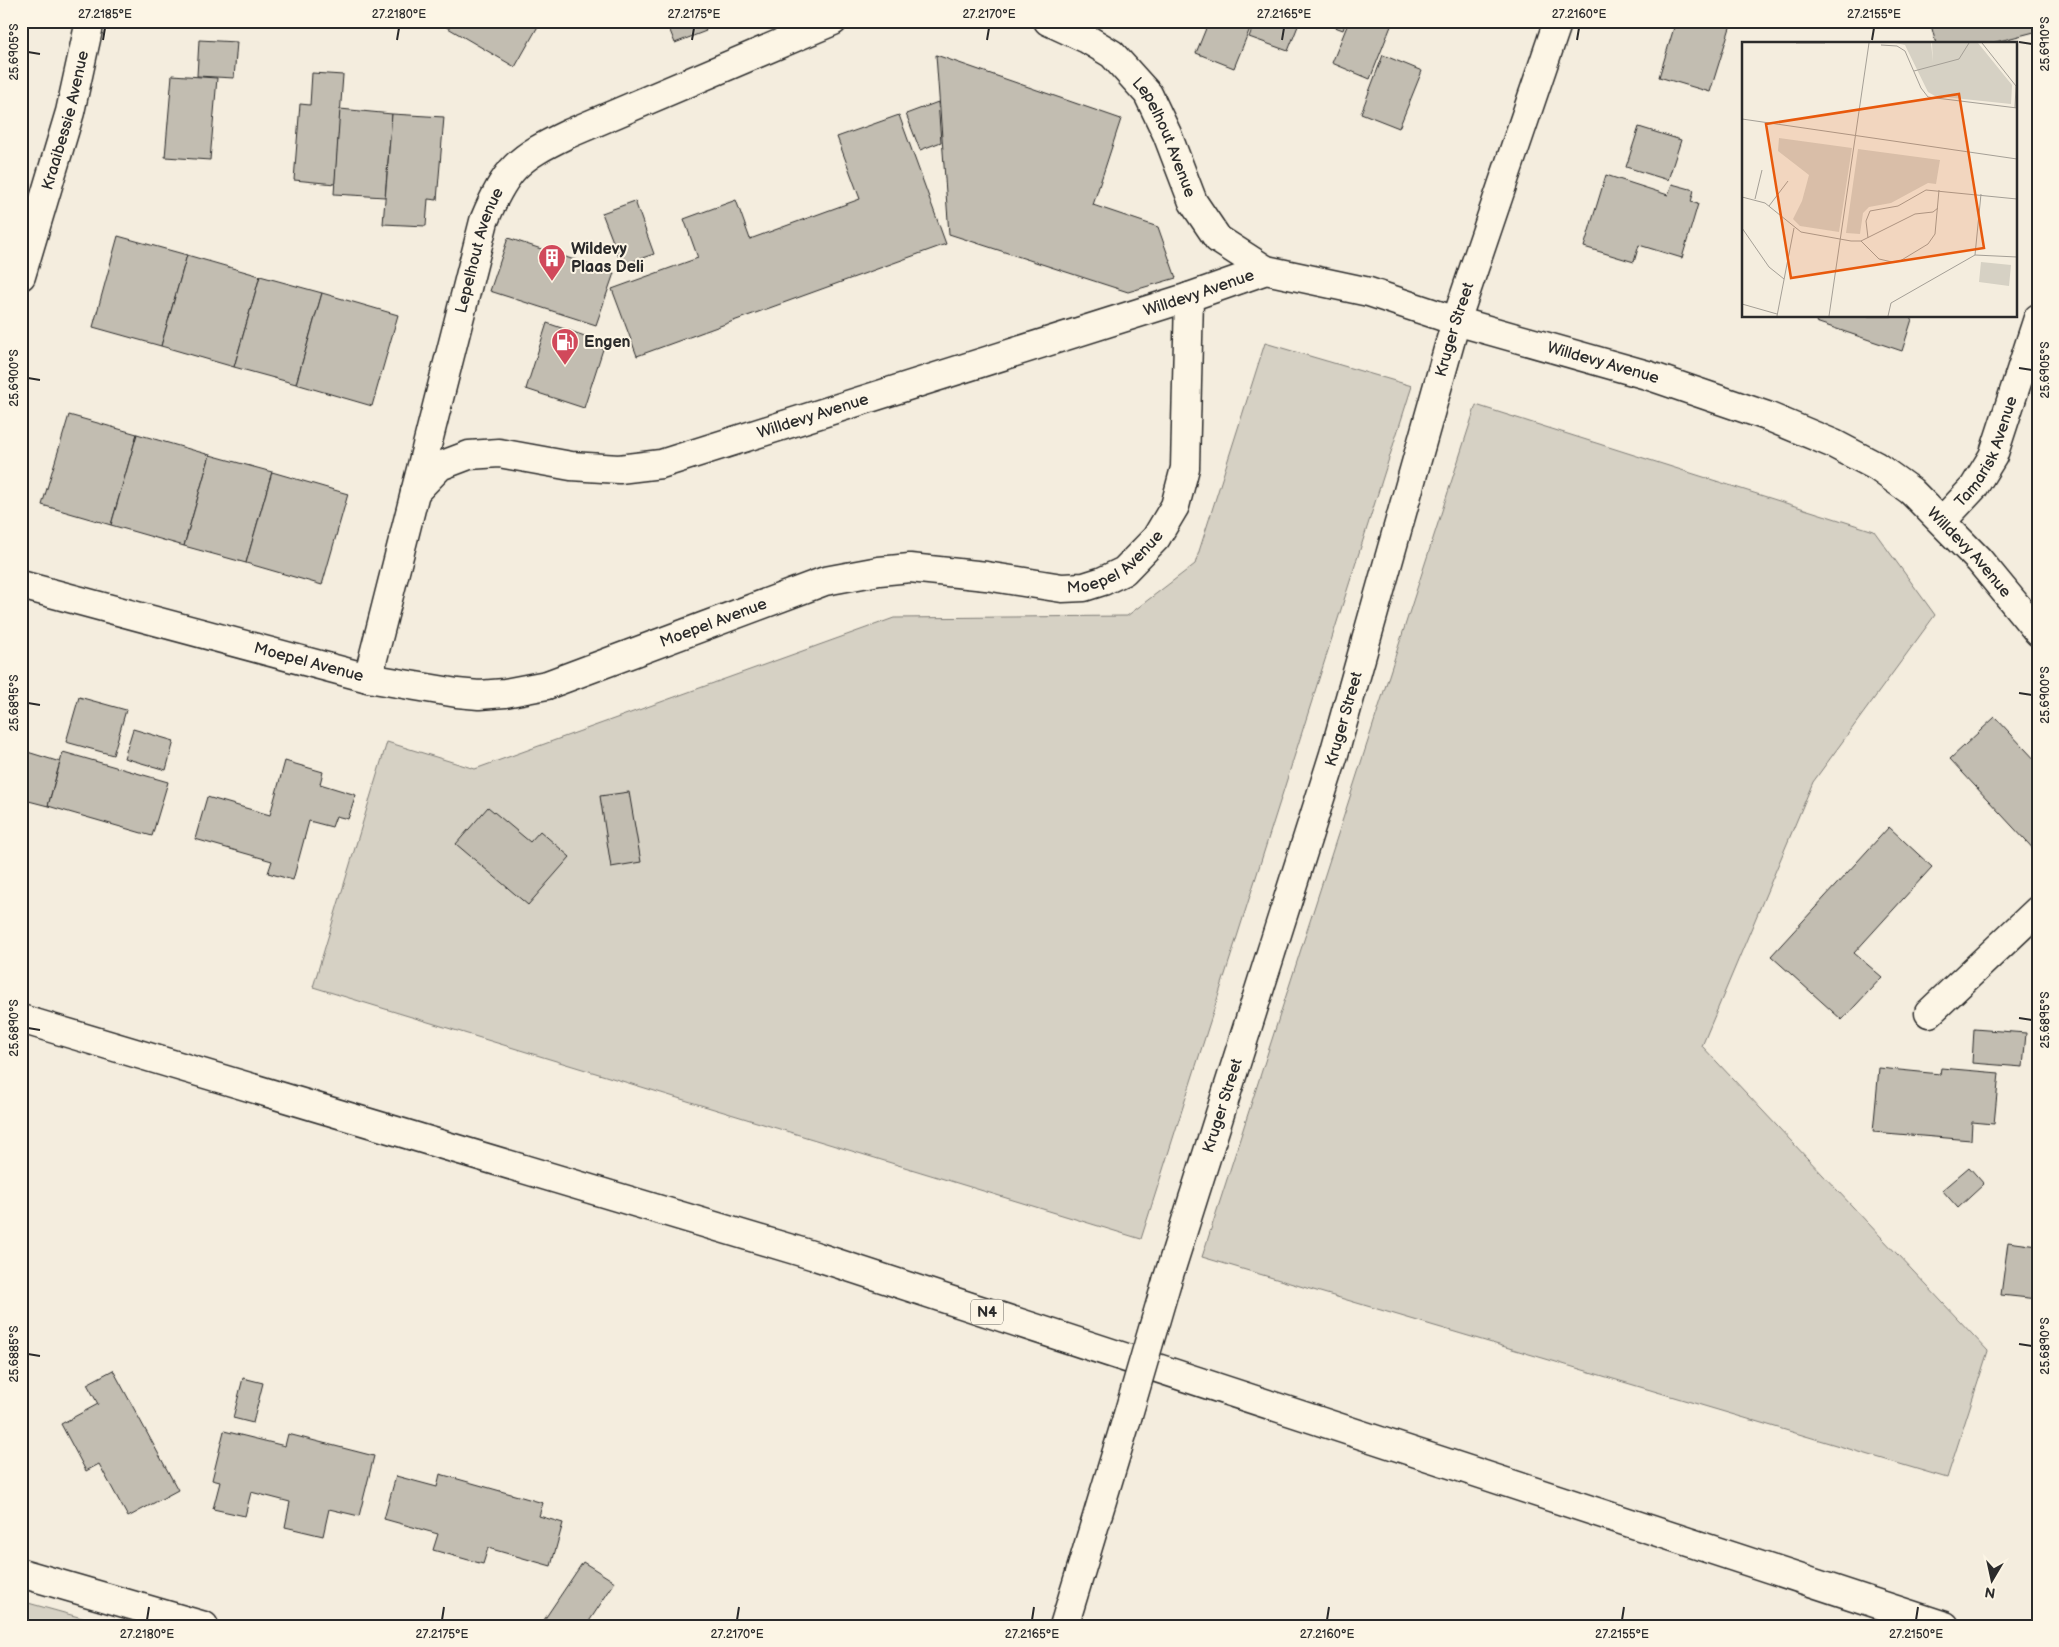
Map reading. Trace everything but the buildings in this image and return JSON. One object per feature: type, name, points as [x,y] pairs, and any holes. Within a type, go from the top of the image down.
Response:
[{"type":"main road","name":"Kraaibessie Avenue","points":[[21,276],[70,112],[90,21]]},
{"type":"main road","name":"Lepelhout Avenue","points":[[368,678],[484,221],[495,194],[512,168],[536,149],[568,134],[805,31],[834,21]]},
{"type":"main road","name":"Lepelhout Avenue","points":[[1048,21],[1087,39],[1112,54],[1148,94],[1168,134],[1193,202],[1218,239],[1266,270]]},
{"type":"main road","name":"Kruger Street","points":[[1064,1626],[1168,1280],[1334,754],[1456,321],[1558,21]]},
{"type":"main road","name":"Willdevy Avenue","points":[[415,492],[440,466],[469,455],[499,453],[571,466],[619,469],[661,464],[1189,297],[1266,270],[1369,292],[1456,321],[1647,375],[1767,416],[1834,444],[1876,466],[1911,491],[1979,560],[2038,632]]},
{"type":"main road","name":"Moepel Avenue","points":[[21,584],[368,678],[457,694],[479,695],[526,690],[563,680],[825,581],[879,571],[910,568],[938,570],[1062,588],[1084,586],[1103,581],[1124,571],[1137,560],[1156,538],[1175,506],[1185,468],[1189,297]]},
{"type":"main road","name":"Tamarisk Avenue","points":[[1942,521],[1974,487],[1993,456],[2038,318]]},
{"type":"main road","points":[[1929,1013],[2038,910]]},
{"type":"main road","name":"N4","points":[[21,1020],[815,1256],[1945,1626]]},
{"type":"main road","points":[[21,1573],[204,1626]]},
{"type":"shaded area","points":[[1265,343],[1412,386],[1141,1239],[313,987],[387,742],[475,769],[894,618],[1127,616],[1195,564]]},
{"type":"shaded area","points":[[1476,405],[1874,531],[1935,615],[1813,782],[1702,1046],[1988,1351],[1947,1478],[1202,1257]]},
{"type":"shaded area","points":[[21,1601],[111,1626],[21,1626]]},
{"type":"place","name":"Wildevy Plaas Deli","points":[[552,282]]},
{"type":"place","name":"Engen","points":[[565,366]]}]
